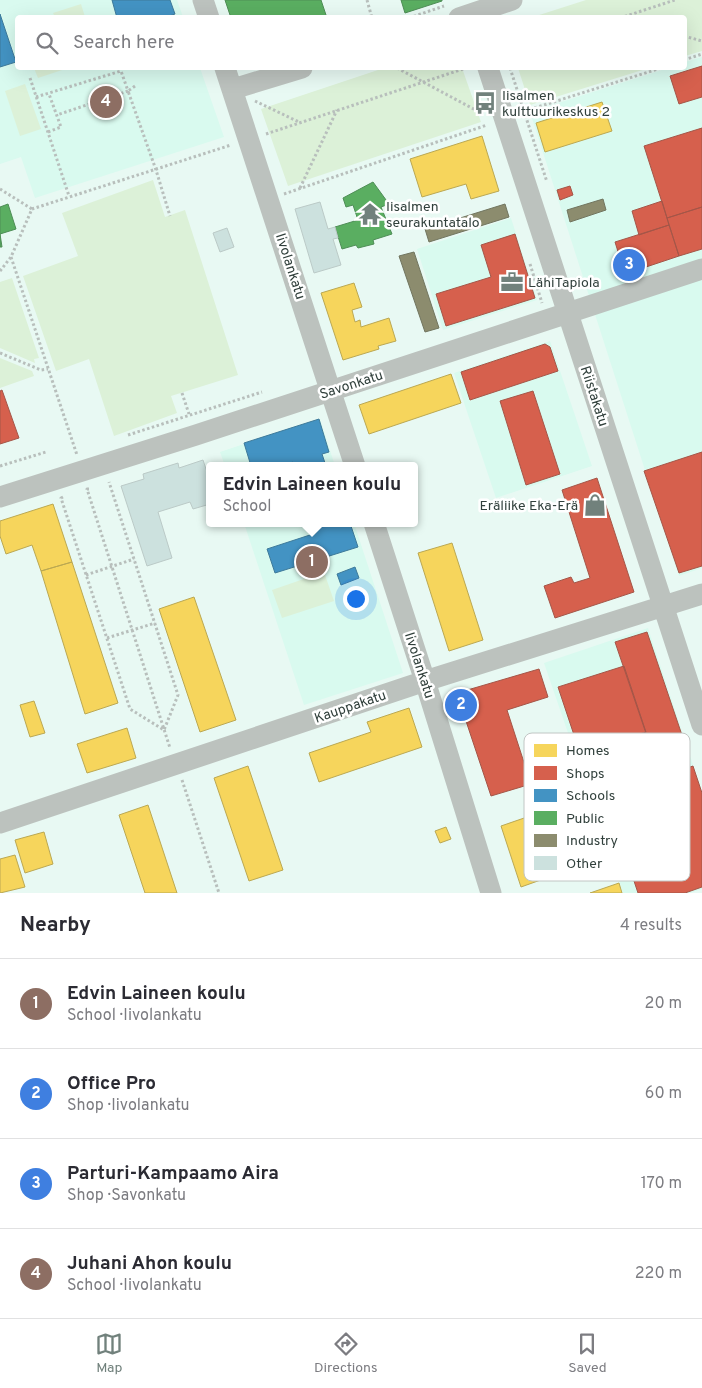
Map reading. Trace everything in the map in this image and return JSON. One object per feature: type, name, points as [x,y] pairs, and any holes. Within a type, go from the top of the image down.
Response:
[{"type":"street","points":[[203,0],[208,15]]},
{"type":"street","points":[[462,11],[512,0]]},
{"type":"street","name":"Iivolankatu","points":[[227,70],[245,92],[330,392],[354,462]]},
{"type":"street","points":[[245,92],[297,70]]},
{"type":"street","name":"Riistakatu","points":[[489,70],[702,724]]},
{"type":"street","name":"Savonkatu","points":[[0,497],[330,392],[702,269]]},
{"type":"street","name":"Iivolankatu","points":[[375,527],[426,681],[491,893]]},
{"type":"street","name":"Kauppakatu","points":[[0,823],[426,681],[702,594]]},
{"type":"path","points":[[366,0],[371,15]]},
{"type":"path","points":[[627,15],[675,0]]},
{"type":"path","points":[[432,15],[462,11]]},
{"type":"path","points":[[687,37],[702,41]]},
{"type":"path","points":[[687,59],[702,54]]},
{"type":"path","points":[[401,70],[484,114]]},
{"type":"path","points":[[265,134],[459,70]]},
{"type":"path","points":[[525,110],[655,70]]},
{"type":"path","points":[[36,97],[121,71],[170,216]]},
{"type":"path","points":[[30,78],[69,196]]},
{"type":"path","points":[[56,115],[128,91],[135,86]]},
{"type":"path","points":[[245,92],[257,109]]},
{"type":"path","points":[[245,92],[299,123]]},
{"type":"path","points":[[48,132],[61,127],[49,94]]},
{"type":"path","points":[[300,189],[337,110]]},
{"type":"path","points":[[282,186],[284,194],[487,124]]},
{"type":"path","points":[[262,126],[268,142]]},
{"type":"path","points":[[0,271],[11,257],[32,209],[232,145]]},
{"type":"path","points":[[0,189],[32,209]]},
{"type":"path","points":[[11,257],[173,756]]},
{"type":"path","points":[[0,353],[41,370],[48,369]]},
{"type":"path","points":[[182,392],[189,414]]},
{"type":"path","points":[[0,466],[46,452]]},
{"type":"path","points":[[82,471],[95,487]]},
{"type":"path","points":[[79,492],[82,471]]},
{"type":"path","points":[[102,484],[109,482],[178,695],[164,730]]},
{"type":"path","points":[[70,495],[61,498],[130,710],[164,730]]},
{"type":"path","points":[[86,575],[134,559]]},
{"type":"path","points":[[107,638],[155,623]]},
{"type":"path","points":[[180,775],[220,893]]},
{"type":"shaded area","points":[[0,0],[177,0],[182,15],[15,15],[15,70],[201,70],[224,137],[35,198],[21,157],[0,164]]},
{"type":"shaded area","points":[[586,0],[702,0],[702,51],[687,55],[687,15],[539,15]]},
{"type":"shaded area","points":[[81,4],[84,15],[54,15],[53,13]]},
{"type":"shaded area","points":[[702,57],[702,568],[679,576],[530,112],[662,70],[687,70],[687,61]]},
{"type":"shaded area","points":[[35,70],[62,70],[38,78]]},
{"type":"shaded area","points":[[378,70],[463,70],[481,122],[288,186],[261,109]]},
{"type":"shaded area","points":[[519,70],[643,70],[530,105]]},
{"type":"shaded area","points":[[25,84],[41,129],[20,136],[5,91]]},
{"type":"shaded area","points":[[153,180],[165,217],[185,210],[238,375],[171,396],[177,413],[114,436],[89,359],[56,371],[23,276],[78,256],[62,213]]},
{"type":"shaded area","points":[[511,218],[537,300],[443,330],[417,249]]},
{"type":"shaded area","points":[[12,278],[39,358],[34,359],[35,363],[0,348],[0,282]]},
{"type":"shaded area","points":[[550,341],[592,466],[496,498],[454,373]]},
{"type":"shaded area","points":[[0,358],[32,371],[34,376],[0,388]]},
{"type":"shaded area","points":[[320,419],[334,462],[224,462],[220,452]]},
{"type":"shaded area","points":[[245,527],[355,527],[403,673],[304,705]]},
{"type":"shaded area","points":[[324,572],[334,601],[282,618],[272,590]]},
{"type":"shaded area","points":[[648,628],[683,733],[568,733],[544,663]]},
{"type":"shaded area","points":[[690,756],[702,792],[702,889],[690,893],[623,893],[619,881],[690,881]]},
{"type":"building: Homes","points":[[602,102],[612,131],[545,152],[536,123]]},
{"type":"building: Homes","points":[[482,136],[499,191],[471,199],[466,184],[422,197],[410,159]]},
{"type":"building: Homes","points":[[354,283],[362,307],[352,310],[355,322],[360,320],[361,327],[389,318],[396,341],[378,346],[379,349],[343,360],[321,293]]},
{"type":"building: Homes","points":[[451,374],[461,403],[369,434],[359,405]]},
{"type":"building: Homes","points":[[53,504],[72,562],[41,571],[32,545],[6,554],[0,536],[0,521]]},
{"type":"building: Homes","points":[[452,543],[483,640],[449,651],[418,553]]},
{"type":"building: Homes","points":[[72,562],[118,703],[85,714],[41,571]]},
{"type":"building: Homes","points":[[194,597],[236,720],[200,732],[159,609]]},
{"type":"building: Homes","points":[[34,701],[45,733],[30,737],[20,705]]},
{"type":"building: Homes","points":[[409,708],[422,747],[319,782],[309,753],[371,732],[367,722]]},
{"type":"building: Homes","points":[[127,728],[136,758],[87,773],[77,744]]},
{"type":"building: Homes","points":[[248,766],[283,870],[249,881],[214,778]]},
{"type":"building: Homes","points":[[148,805],[177,893],[145,893],[119,815]]},
{"type":"building: Homes","points":[[524,818],[524,881],[538,881],[521,887],[501,826]]},
{"type":"building: Homes","points":[[446,827],[451,839],[440,843],[435,831]]},
{"type":"building: Homes","points":[[44,832],[53,864],[25,873],[15,840]]},
{"type":"building: Homes","points":[[15,855],[25,887],[0,893],[0,859]]},
{"type":"building: Homes","points":[[619,883],[622,893],[590,893]]},
{"type":"building: Shops","points":[[702,66],[702,97],[679,104],[670,76]]},
{"type":"building: Shops","points":[[702,128],[702,207],[667,218],[644,146]]},
{"type":"building: Shops","points":[[570,186],[573,195],[560,200],[557,190]]},
{"type":"building: Shops","points":[[662,201],[669,225],[639,235],[632,211]]},
{"type":"building: Shops","points":[[702,207],[702,249],[679,256],[667,218]]},
{"type":"building: Shops","points":[[669,225],[679,256],[625,274],[615,242]]},
{"type":"building: Shops","points":[[515,234],[535,298],[446,326],[436,294],[491,277],[481,245]]},
{"type":"building: Shops","points":[[545,344],[550,347],[558,371],[470,400],[461,372]]},
{"type":"building: Shops","points":[[2,390],[19,438],[0,444],[0,391]]},
{"type":"building: Shops","points":[[533,391],[560,474],[526,485],[500,401]]},
{"type":"building: Shops","points":[[702,452],[702,566],[679,573],[644,471]]},
{"type":"building: Shops","points":[[597,478],[634,592],[555,618],[544,586],[571,577],[574,583],[590,578],[562,490]]},
{"type":"building: Shops","points":[[647,632],[681,733],[646,733],[615,642]]},
{"type":"building: Shops","points":[[624,666],[646,732],[573,733],[558,687]]},
{"type":"building: Shops","points":[[539,669],[548,697],[507,710],[524,762],[524,786],[491,796],[464,715],[457,718],[451,698],[465,693],[464,691]]},
{"type":"building: Shops","points":[[693,766],[702,793],[702,887],[685,893],[638,893],[634,881],[690,881],[690,767]]},
{"type":"building: Schools","points":[[112,0],[170,0],[175,14],[172,15],[116,15]]},
{"type":"building: Schools","points":[[0,14],[15,62],[0,67]]},
{"type":"building: Schools","points":[[319,419],[329,452],[322,454],[325,462],[250,462],[244,443]]},
{"type":"building: Schools","points":[[314,527],[351,527],[358,547],[275,573],[267,549],[316,533]]},
{"type":"building: Schools","points":[[355,567],[359,578],[341,585],[337,574]]},
{"type":"building: Public","points":[[225,0],[321,0],[326,15],[230,15]]},
{"type":"building: Public","points":[[401,0],[442,0],[442,1],[405,13]]},
{"type":"building: Public","name":"Iisalmen seurakuntatalo","points":[[373,182],[389,204],[381,207],[392,234],[373,240],[374,244],[358,248],[356,245],[342,249],[335,227],[358,220],[353,205],[346,207],[343,198]]},
{"type":"building: Public","points":[[8,204],[16,229],[0,234],[0,207]]},
{"type":"building: Industry","points":[[603,199],[606,210],[570,222],[567,210]]},
{"type":"building: Industry","points":[[505,204],[509,217],[429,242],[425,229]]},
{"type":"building: Industry","points":[[414,252],[439,328],[425,332],[399,256]]},
{"type":"building: Other","points":[[320,202],[328,229],[335,227],[338,238],[333,239],[341,265],[314,273],[295,209]]},
{"type":"building: Other","points":[[227,228],[234,247],[220,252],[213,233]]},
{"type":"building: Other","points":[[203,460],[206,469],[206,505],[193,509],[190,502],[158,512],[172,558],[147,566],[121,486],[144,479],[143,474],[178,463],[179,468]]},
{"type":"place","name":"Juhani Ahon koulu","points":[[106,102]]},
{"type":"place","name":"Iisalmen kulttuurikeskus 2","points":[[485,103]]},
{"type":"place","name":"Iisalmen seurakuntatalo","points":[[370,214]]},
{"type":"place","name":"Parturi-Kampaamo Aira","points":[[629,265]]},
{"type":"place","name":"LähiTapiola","points":[[512,282]]},
{"type":"place","name":"Eräliike Eka-Erä","points":[[595,505]]},
{"type":"place","name":"Edvin Laineen koulu","points":[[312,562]]},
{"type":"place","name":"Office Pro","points":[[461,705]]}]
